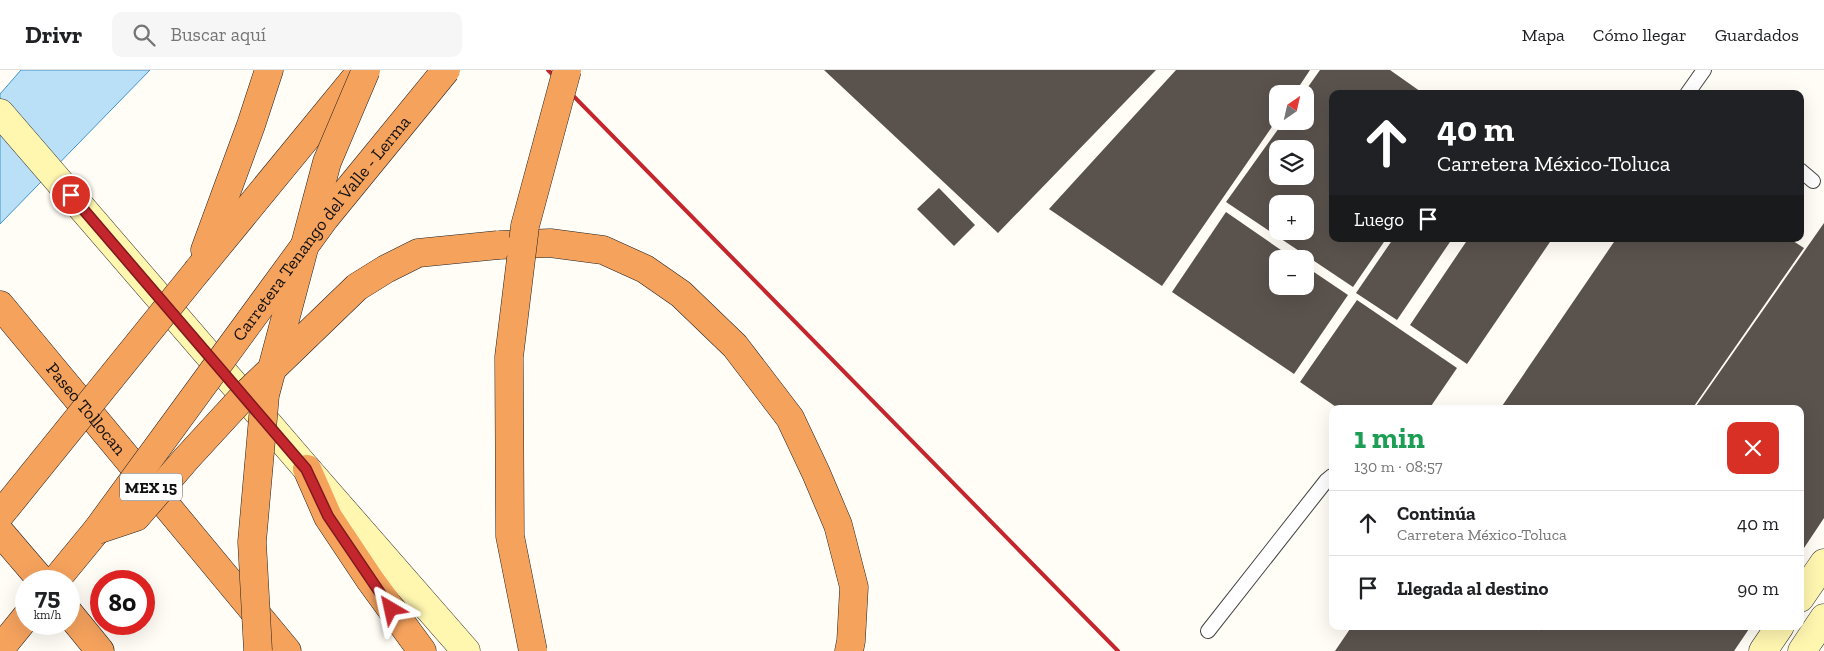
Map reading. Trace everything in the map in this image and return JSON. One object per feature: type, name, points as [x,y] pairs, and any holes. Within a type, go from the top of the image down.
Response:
[{"type":"highway","points":[[198,270],[251,126],[269,70]]},
{"type":"highway","points":[[0,515],[198,270],[364,70]]},
{"type":"highway","points":[[258,651],[252,542],[264,395],[327,162],[364,70]]},
{"type":"highway","name":"Carretera Tenango del Valle - Lerma","points":[[65,570],[98,530],[324,218],[446,70]]},
{"type":"highway","points":[[532,651],[510,536],[509,357],[525,226],[567,70]]},
{"type":"highway","points":[[98,530],[136,517],[244,396],[357,287],[386,269],[418,253],[498,245],[550,243],[603,250],[645,269],[681,294],[735,346],[790,418],[838,525],[854,587],[849,651]]},
{"type":"highway","name":"Paseo Tollocan","points":[[8,314],[288,651]]},
{"type":"highway","points":[[306,469],[328,516],[370,580],[422,651]]},
{"type":"highway","points":[[0,532],[33,570]]},
{"type":"highway","points":[[80,627],[100,651]]},
{"type":"highway","points":[[0,649],[15,631]]},
{"type":"main road","points":[[0,113],[306,469],[466,651]]},
{"type":"main road","points":[[1804,592],[1824,563]]},
{"type":"main road","points":[[1802,651],[1824,618]]},
{"type":"lane","points":[[1694,90],[1704,70]]},
{"type":"lane","points":[[1804,173],[1814,181]]},
{"type":"lane","points":[[1208,631],[1329,478]]},
{"type":"water","points":[[21,70],[150,70],[0,224],[0,94]]},
{"type":"building","points":[[824,70],[1156,70],[998,233]]},
{"type":"building","points":[[1176,70],[1310,70],[1300,85],[1269,85],[1270,130],[1162,286],[1049,209]]},
{"type":"building","points":[[1320,70],[1390,70],[1418,90],[1329,90],[1329,242],[1384,242],[1353,287],[1314,261],[1314,250],[1298,250],[1283,240],[1314,240],[1314,195],[1269,195],[1269,231],[1226,202],[1269,142],[1269,185],[1314,185],[1314,140],[1270,140],[1278,130],[1314,130],[1314,85],[1309,85]]},
{"type":"building","points":[[939,188],[975,225],[954,246],[917,209]]},
{"type":"building","points":[[1226,212],[1281,250],[1269,250],[1269,295],[1314,295],[1314,272],[1348,295],[1294,374],[1172,292]]},
{"type":"building","points":[[1824,223],[1824,518],[1804,548],[1804,405],[1697,405]]},
{"type":"building","points":[[1391,242],[1450,242],[1397,320],[1356,293]]},
{"type":"building","points":[[1466,242],[1550,242],[1467,364],[1410,325]]},
{"type":"building","points":[[1614,242],[1795,242],[1804,248],[1695,405],[1503,405]]},
{"type":"building","points":[[1357,300],[1457,368],[1432,405],[1333,405],[1300,382]]},
{"type":"building","points":[[1349,630],[1748,630],[1734,651],[1335,651]]},
{"type":"railway","points":[[548,70],[1118,651]]},
{"type":"route","points":[[71,195],[306,469],[328,516],[391,609]]}]
